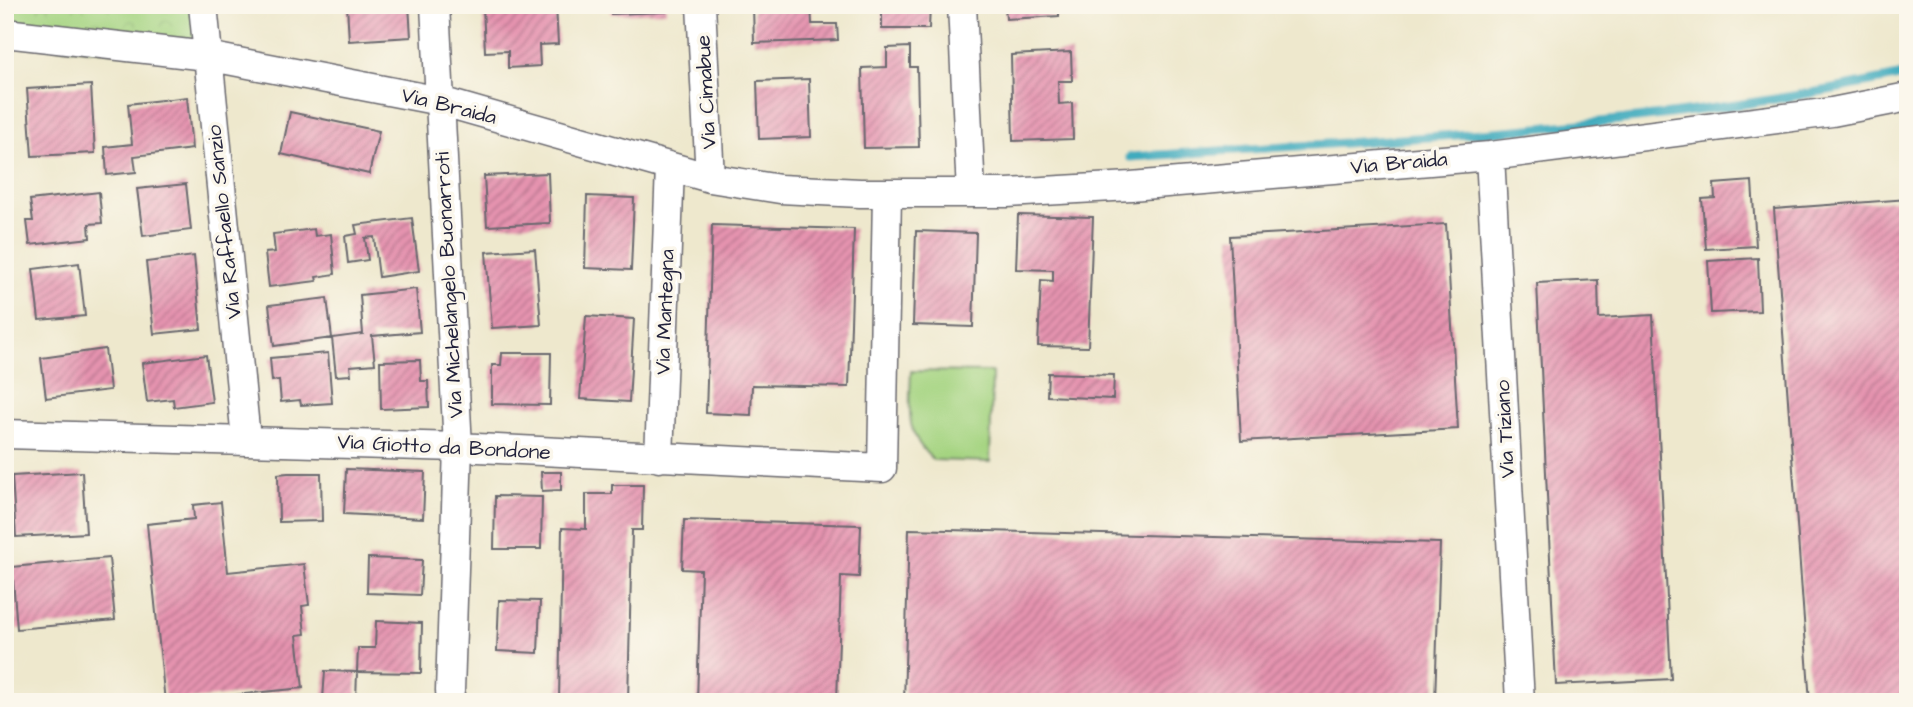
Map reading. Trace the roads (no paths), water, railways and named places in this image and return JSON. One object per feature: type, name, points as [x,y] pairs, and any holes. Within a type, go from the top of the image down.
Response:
[{"type":"street","name":"Via Raffaello Sanzio","points":[[203,5],[246,439]]},
{"type":"street","name":"Via Michelangelo Buonarroti","points":[[435,5],[458,447],[450,691]]},
{"type":"street","name":"Via Cimabue","points":[[701,5],[710,178]]},
{"type":"street","points":[[962,5],[971,194]]},
{"type":"street","name":"Via Braida","points":[[5,33],[207,56],[440,100],[710,178],[780,189],[887,194],[971,194],[1131,186],[1490,156],[1832,112],[1908,97]]},
{"type":"street","name":"Via Tiziano","points":[[1490,156],[1520,702]]},
{"type":"street","name":"Via Mantegna","points":[[659,458],[670,167]]},
{"type":"street","name":"Via Giotto da Bondone","points":[[6,434],[458,447],[882,468],[887,194]]},
{"type":"street","points":[[5,425],[6,434]]},
{"type":"waterway","points":[[1130,157],[1423,138],[1618,120],[1812,93],[1908,74]]}]
